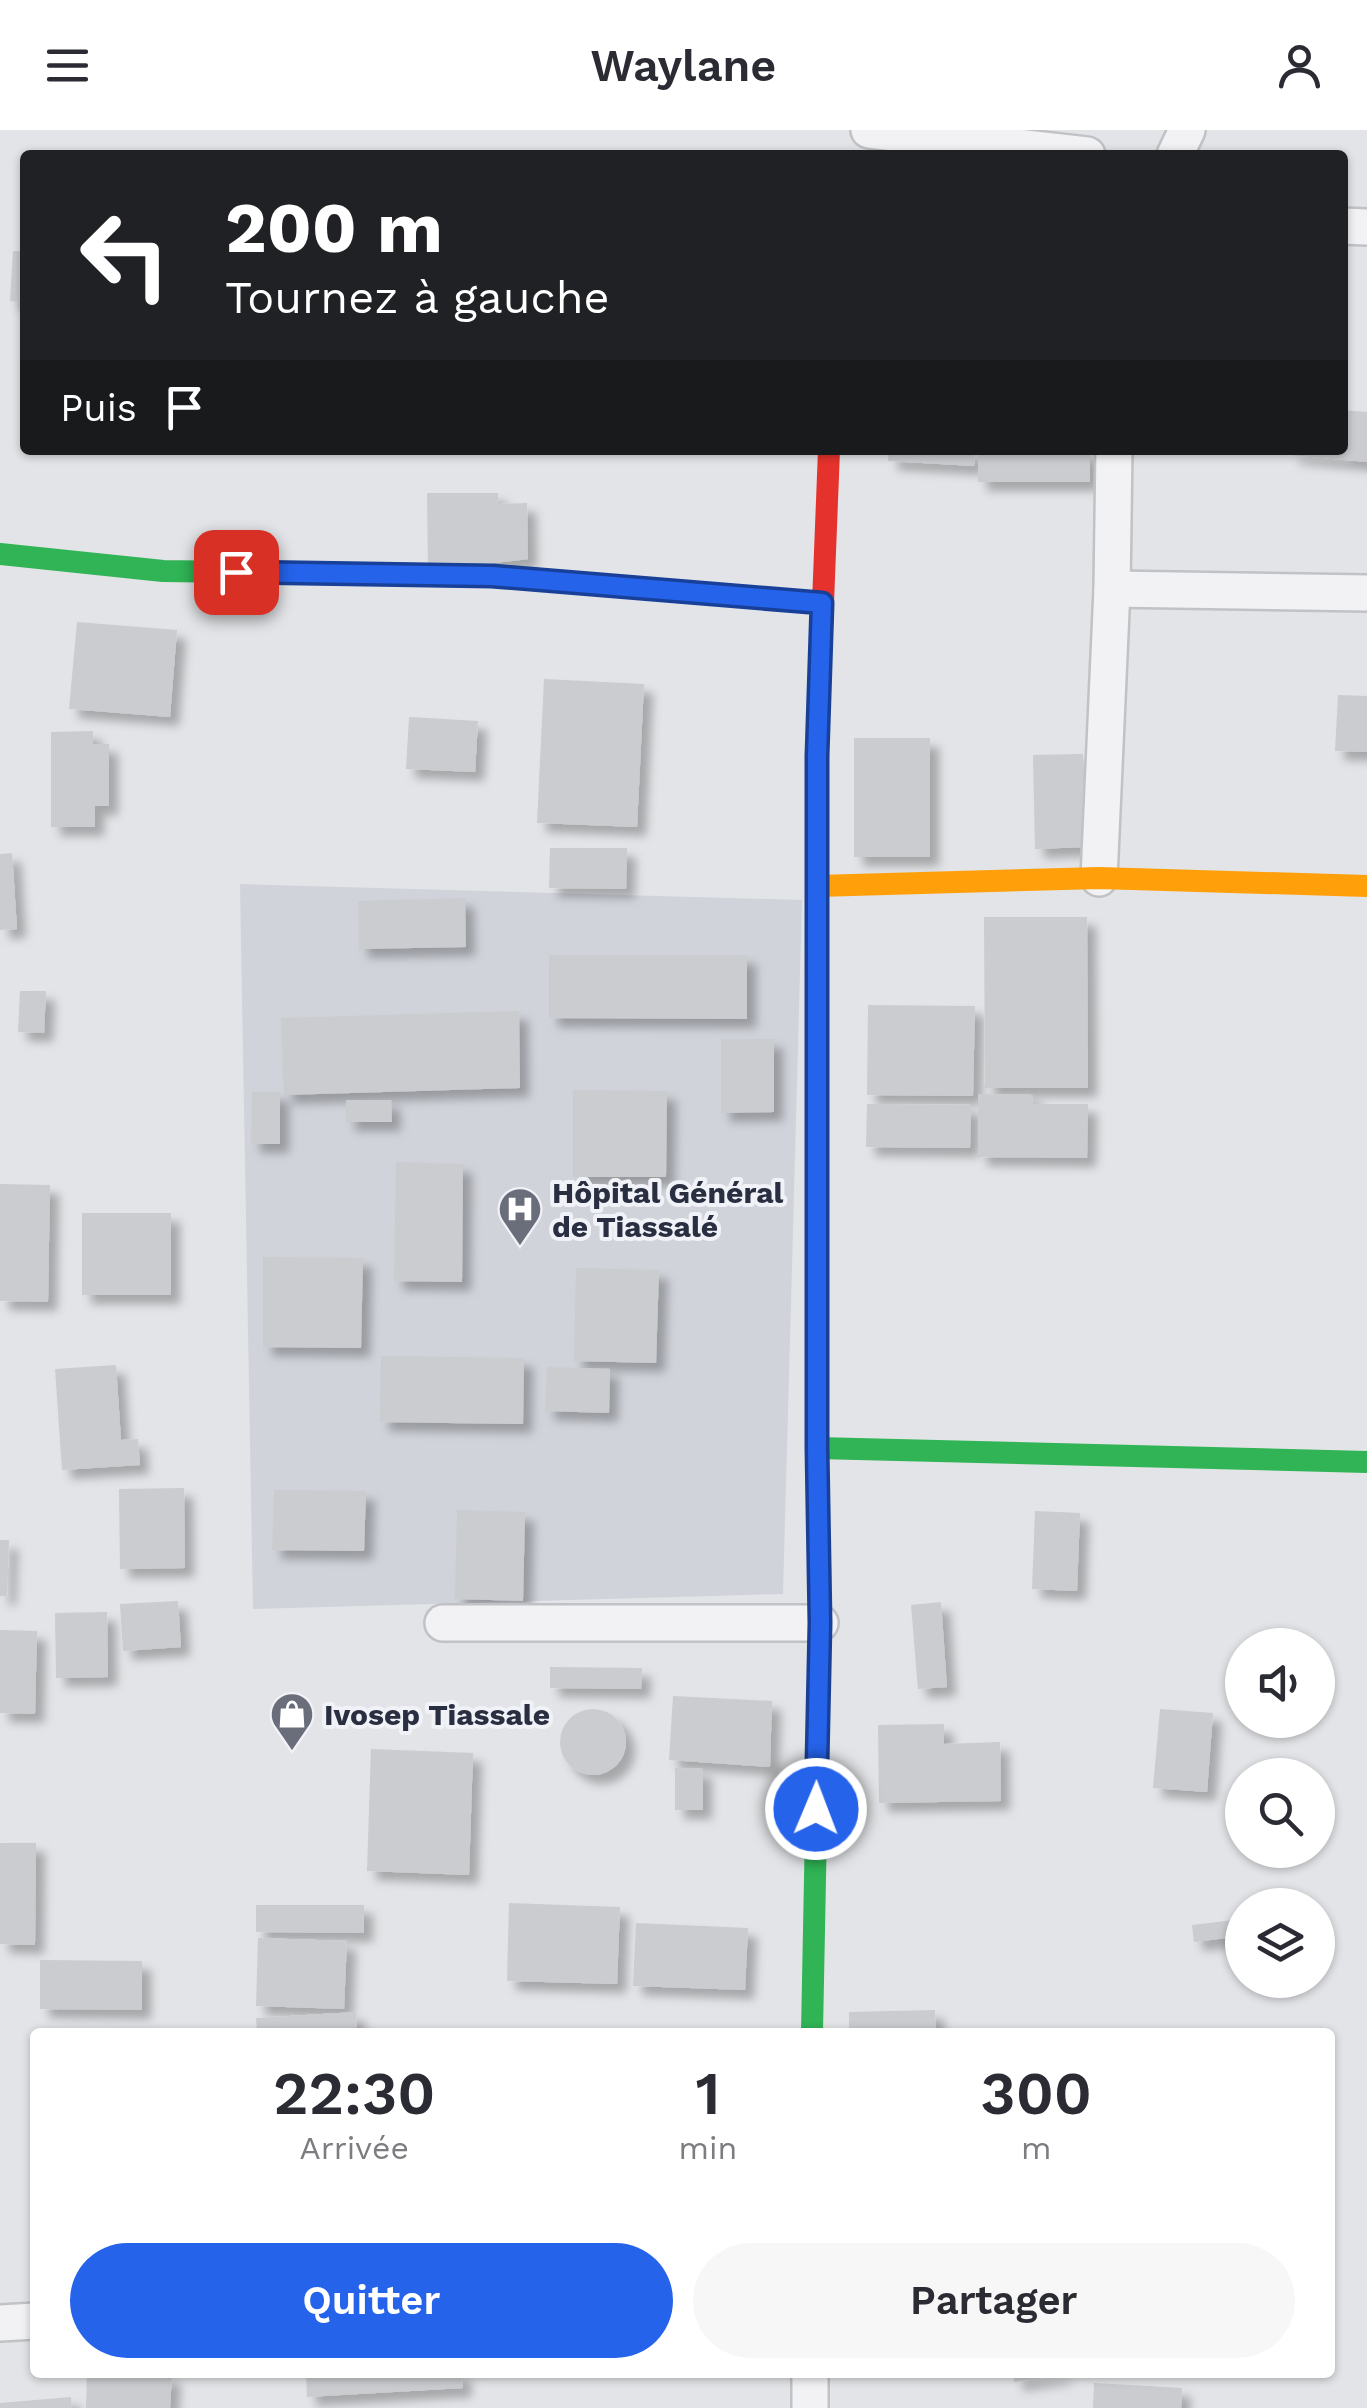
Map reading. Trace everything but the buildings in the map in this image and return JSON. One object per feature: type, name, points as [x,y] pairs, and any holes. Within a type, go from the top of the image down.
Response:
[{"type":"street","points":[[866,130],[1043,150]]},
{"type":"street","points":[[812,2028],[820,1623],[817,756],[829,455]]},
{"type":"street","points":[[1099,878],[1114,455]]},
{"type":"street","points":[[0,554],[164,571],[492,576],[822,603]]},
{"type":"street","points":[[1112,590],[1367,593]]},
{"type":"street","points":[[817,886],[1099,878],[1367,886]]},
{"type":"street","points":[[817,1448],[1367,1462]]},
{"type":"street","points":[[443,1623],[820,1623]]},
{"type":"street","points":[[0,2323],[30,2321]]},
{"type":"street","points":[[810,2378],[810,2408]]},
{"type":"shaded area","name":"Hôpital Général de Tiassalé","points":[[240,884],[802,900],[783,1594],[253,1609]]},
{"type":"traffic: fast","points":[[0,554],[163,571],[492,575],[822,603]]},
{"type":"traffic: fast","points":[[812,2028],[820,1623],[817,917]]},
{"type":"traffic: fast","points":[[817,1448],[1367,1462]]},
{"type":"traffic: slow","points":[[817,886],[1099,878],[1367,886]]},
{"type":"traffic: jam","points":[[817,917],[817,756],[829,455]]},
{"type":"place","name":"Hôpital Général de Tiassalé","points":[[520,1247]]},
{"type":"place","name":"Ivosep Tiassale","points":[[292,1752]]},
{"type":"route","points":[[236,572],[492,576],[822,603],[817,756],[820,1623],[816,1809]]}]
